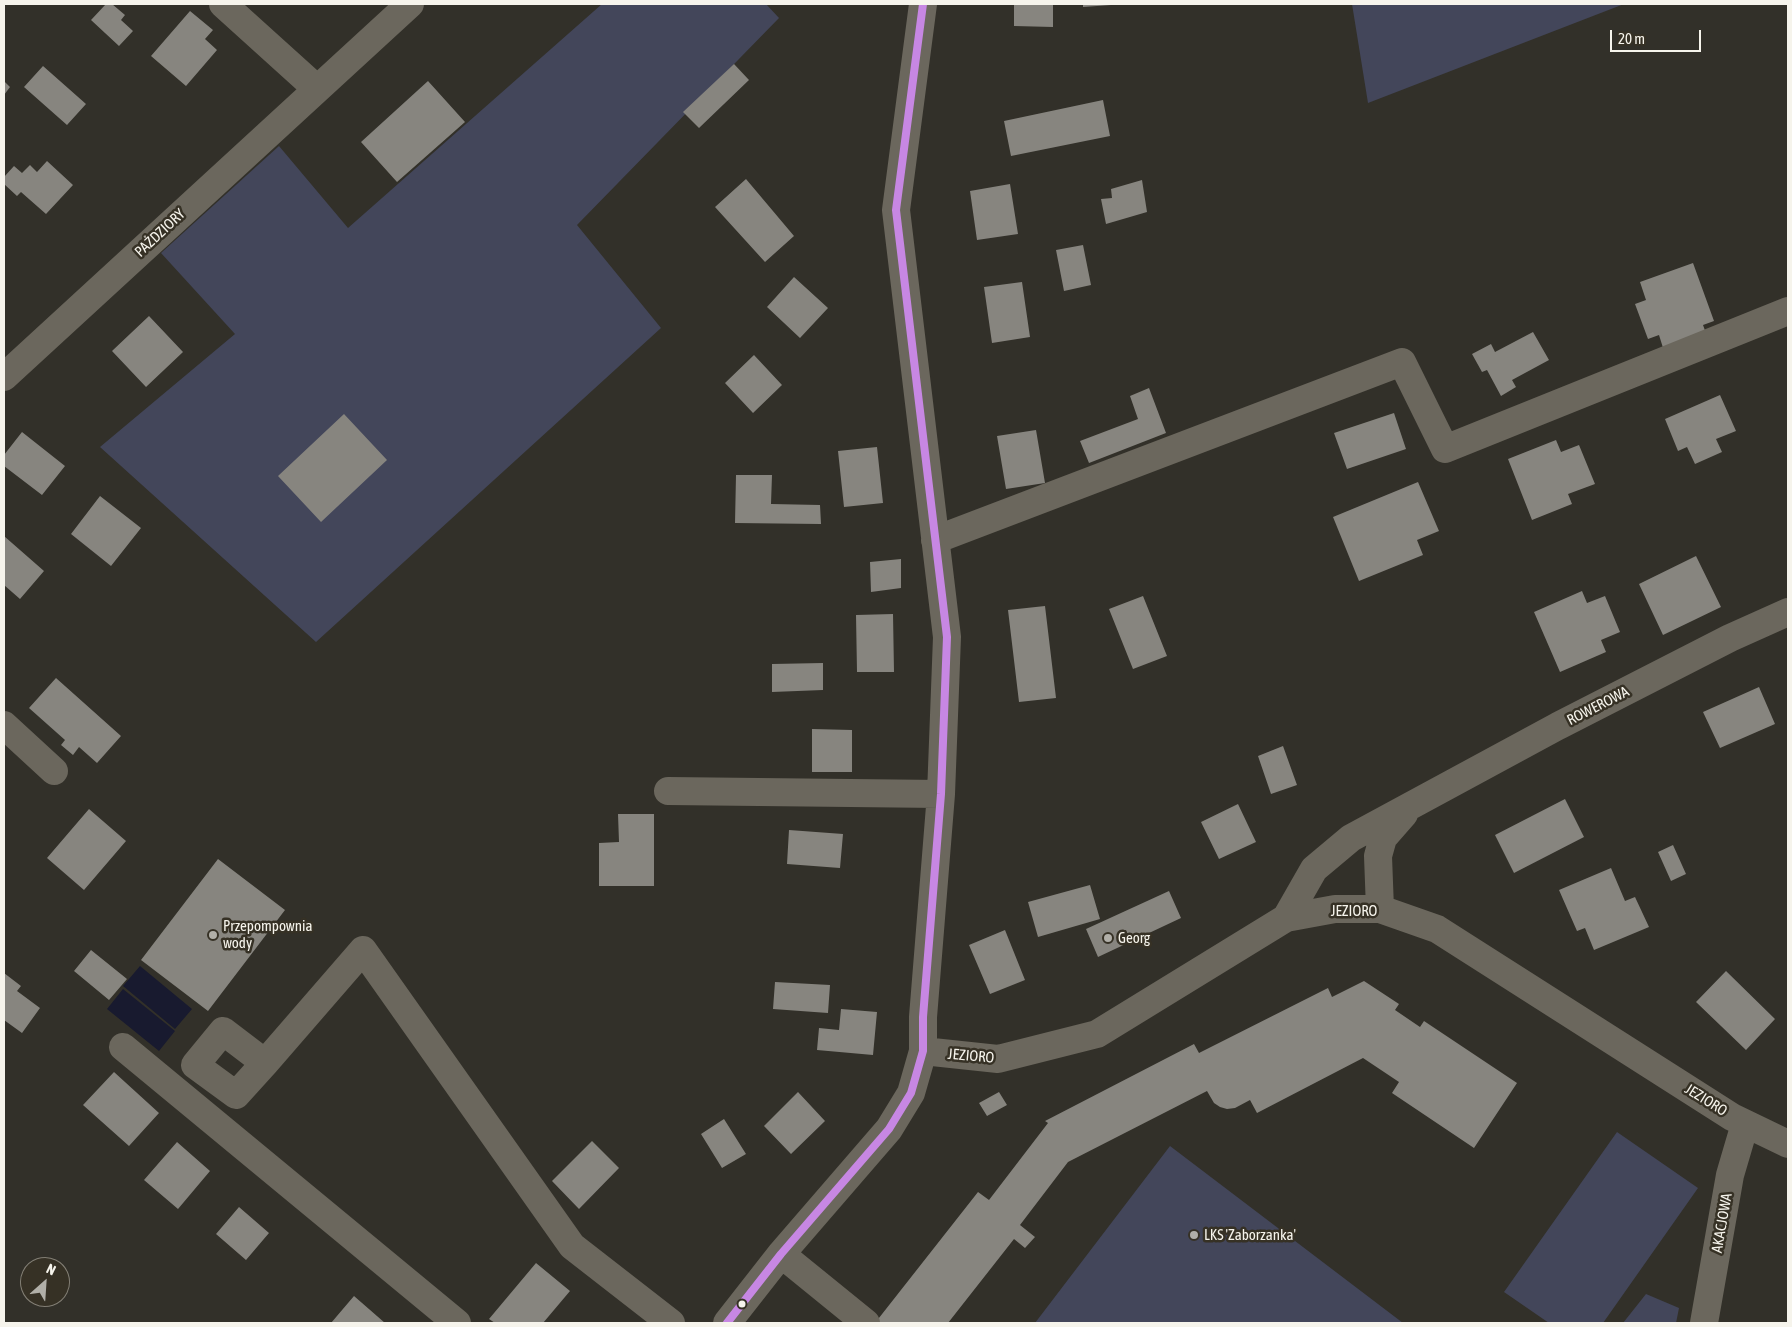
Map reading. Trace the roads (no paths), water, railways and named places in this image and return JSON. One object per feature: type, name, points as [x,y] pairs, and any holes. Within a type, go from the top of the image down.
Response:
[{"type":"street","points":[[223,4],[317,89]]},
{"type":"street","name":"PAŹDZIORY","points":[[4,377],[410,4]]},
{"type":"street","points":[[726,1323],[781,1254],[889,1129],[911,1093],[923,1051],[923,1017],[941,794],[947,637],[896,210],[923,4]]},
{"type":"street","points":[[935,540],[1402,362],[1445,449],[1788,311]]},
{"type":"street","name":"ROWEROWA","points":[[1286,918],[1314,869],[1351,838],[1558,726],[1730,638],[1788,612]]},
{"type":"street","points":[[4,725],[54,771]]},
{"type":"street","points":[[668,791],[941,794]]},
{"type":"street","name":"ROWEROWA","points":[[1380,909],[1378,856],[1383,838],[1411,805]]},
{"type":"street","name":"JEZIORO","points":[[923,1051],[998,1060],[1097,1034],[1286,918],[1334,909],[1380,909],[1437,929],[1745,1124],[1788,1144]]},
{"type":"street","points":[[265,1063],[363,950],[572,1246],[671,1323]]},
{"type":"street","points":[[123,1047],[457,1323]]},
{"type":"street","name":"AKACJOWA","points":[[1704,1323],[1730,1175],[1745,1124]]},
{"type":"street","points":[[781,1254],[866,1323]]},
{"type":"place","name":"Przepompownia wody","points":[[213,935]]},
{"type":"place","name":"Georg","points":[[1108,938]]},
{"type":"place","name":"LKS 'Zaborzanka'","points":[[1194,1235]]}]
